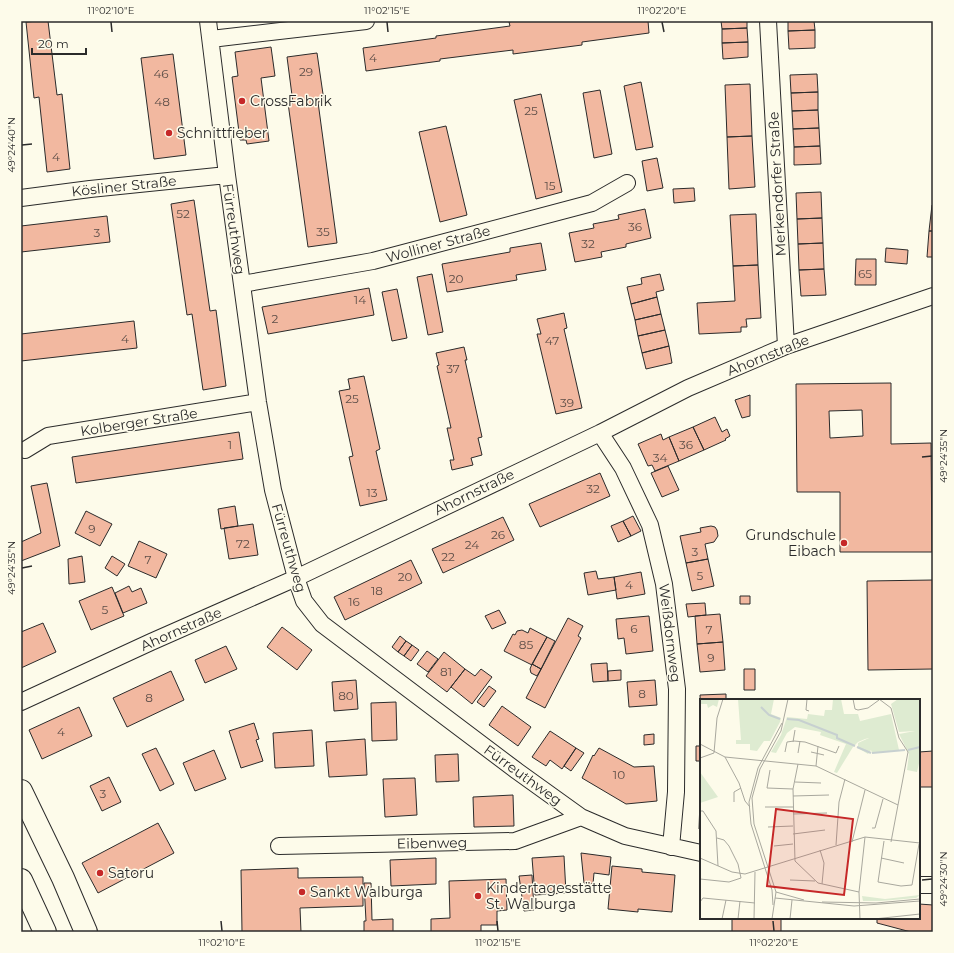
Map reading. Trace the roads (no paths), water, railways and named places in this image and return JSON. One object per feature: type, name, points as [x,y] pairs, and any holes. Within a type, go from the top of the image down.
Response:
[{"type":"main road","points":[[21,791],[63,878],[86,932]]},
{"type":"main road","points":[[21,880],[46,932]]},
{"type":"street","name":"Fürreuthweg","points":[[208,21],[258,402],[273,490],[296,578],[304,601],[322,624],[581,818],[625,836],[671,847],[700,852]]},
{"type":"street","points":[[211,39],[366,21]]},
{"type":"street","name":"Merkendorfer Straße","points":[[768,21],[786,346]]},
{"type":"street","name":"Kösliner Straße","points":[[21,198],[90,189],[227,175]]},
{"type":"street","name":"Wolliner Straße","points":[[242,284],[373,261],[592,203],[627,183]]},
{"type":"street","name":"Ahornstraße","points":[[21,702],[151,642],[296,578],[600,433],[688,388],[786,346],[933,296]]},
{"type":"street","name":"Kolberger Straße","points":[[24,450],[48,436],[258,402]]},
{"type":"street","name":"Weißdornweg","points":[[600,433],[623,468],[650,525],[664,584],[677,689],[676,792],[671,847]]},
{"type":"street","name":"Eibenweg","points":[[279,846],[515,842],[581,818]]},
{"type":"street","points":[[920,885],[933,885]]},
{"type":"place","name":"CrossFabrik","points":[[242,101]]},
{"type":"place","name":"Schnittfieber","points":[[169,133]]},
{"type":"place","name":"Grundschule Eibach","points":[[844,543]]},
{"type":"place","name":"Satoru","points":[[100,873]]},
{"type":"place","name":"Sankt Walburga","points":[[302,892]]},
{"type":"place","name":"Kindertagesstätte St. Walburga","points":[[478,896]]}]
